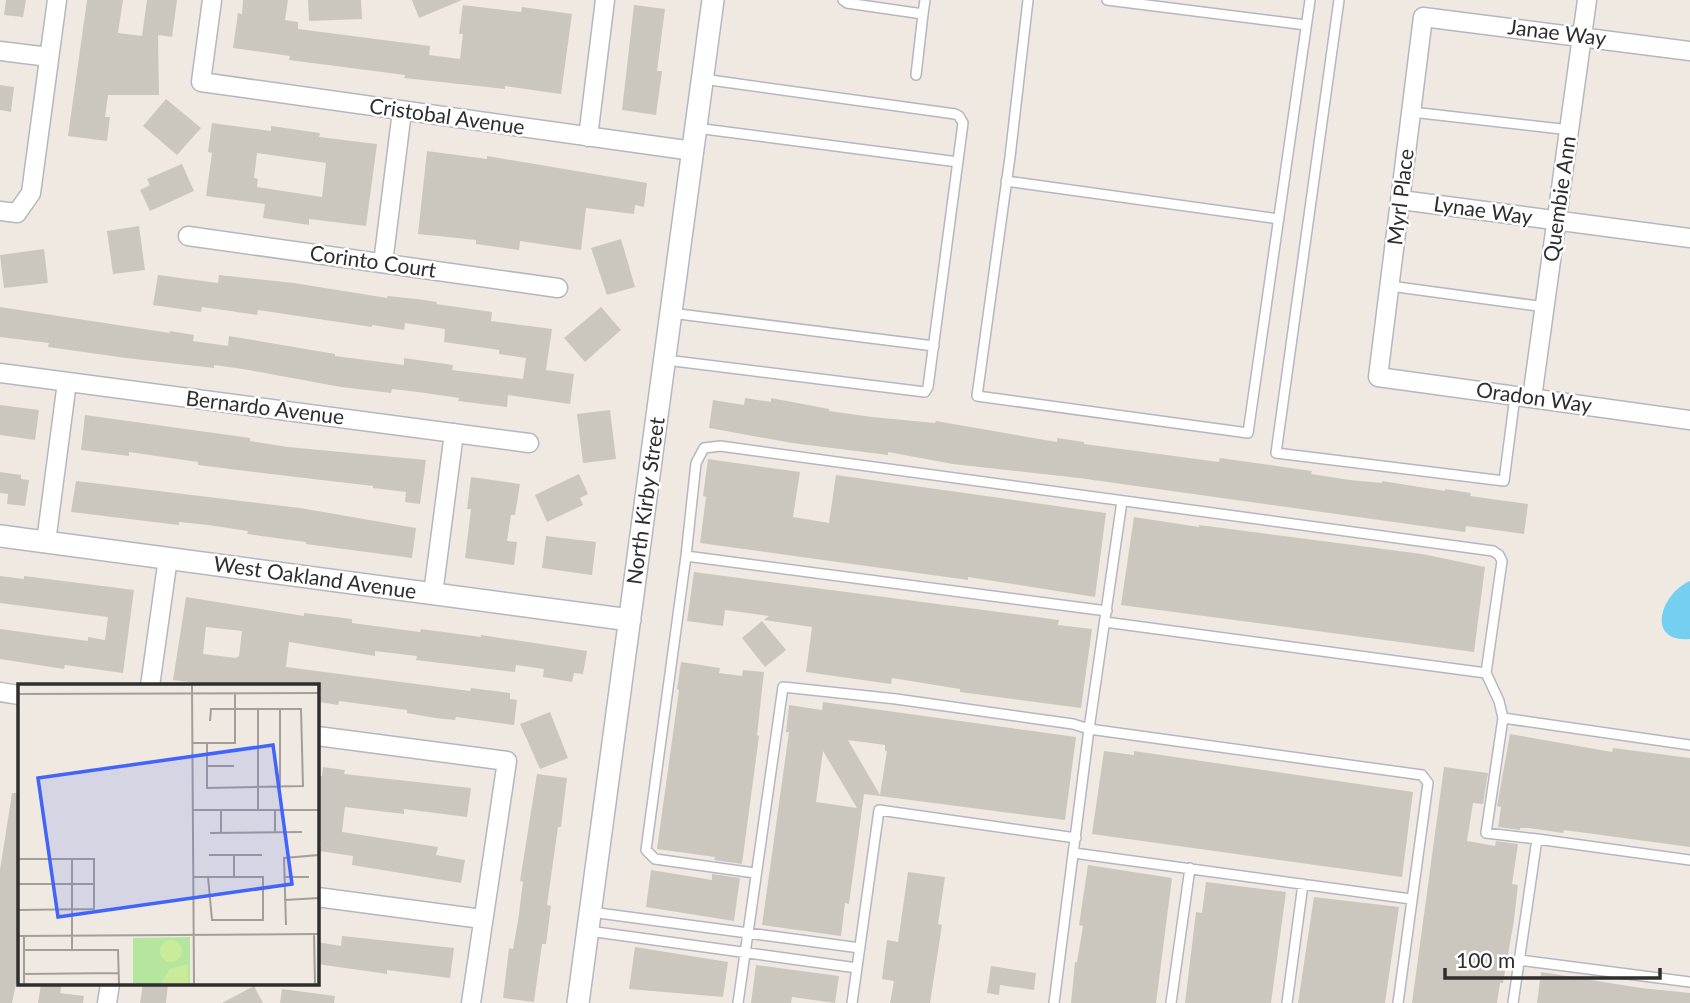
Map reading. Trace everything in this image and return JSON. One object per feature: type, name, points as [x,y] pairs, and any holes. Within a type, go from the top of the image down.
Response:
[{"type":"street","points":[[9,212],[32,192],[57,0]]},
{"type":"street","name":"Cristobal Avenue","points":[[212,0],[201,82],[693,151]]},
{"type":"street","points":[[588,137],[605,0]]},
{"type":"street","name":"North Kirby Street","points":[[578,1003],[713,0]]},
{"type":"street","name":"Quembie Ann","points":[[1523,397],[1545,307],[1587,0]]},
{"type":"street","name":"Janae Way","points":[[1423,17],[1690,51]]},
{"type":"street","name":"Myrl Place","points":[[1378,377],[1423,17]]},
{"type":"street","points":[[0,51],[50,57]]},
{"type":"street","points":[[383,263],[402,111]]},
{"type":"street","name":"Lynae Way","points":[[1401,200],[1690,239]]},
{"type":"street","name":"Corinto Court","points":[[188,236],[558,288]]},
{"type":"street","name":"Bernardo Avenue","points":[[0,373],[529,443]]},
{"type":"street","name":"Oradon Way","points":[[1378,377],[1690,420]]},
{"type":"street","points":[[46,542],[67,382]]},
{"type":"street","points":[[433,594],[454,433]]},
{"type":"street","name":"West Oakland Avenue","points":[[0,536],[630,620]]},
{"type":"street","points":[[150,684],[168,558]]},
{"type":"street","points":[[0,692],[18,695]]},
{"type":"street","points":[[318,736],[507,761],[471,1003]]},
{"type":"street","points":[[318,897],[482,919]]},
{"type":"lane","points":[[843,0],[847,3],[923,14]]},
{"type":"lane","points":[[916,75],[925,0]]},
{"type":"lane","points":[[1028,0],[977,396],[1248,433],[1310,0]]},
{"type":"lane","points":[[1107,0],[1168,2],[1306,25]]},
{"type":"lane","points":[[1339,0],[1276,453],[1504,481],[1523,397]]},
{"type":"lane","points":[[664,360],[921,394],[925,393],[928,387],[934,346],[963,123],[959,116],[703,79]]},
{"type":"lane","points":[[1412,112],[1570,130]]},
{"type":"lane","points":[[696,128],[958,162]]},
{"type":"lane","points":[[1006,181],[1279,219]]},
{"type":"lane","points":[[1390,286],[1545,307]]},
{"type":"lane","points":[[671,313],[934,346]]},
{"type":"lane","points":[[755,873],[655,859],[646,850],[687,556],[696,463],[704,448],[712,446],[1493,551],[1502,561],[1486,673],[1499,701],[1503,718],[1486,833],[1690,860]]},
{"type":"lane","points":[[1054,1003],[1088,729],[1122,501]]},
{"type":"lane","points":[[687,556],[1107,611]]},
{"type":"lane","points":[[1105,622],[1486,673]]},
{"type":"lane","points":[[738,1003],[783,687],[896,699],[1073,724],[1088,729],[1422,775],[1428,783],[1398,1003]]},
{"type":"lane","points":[[1503,718],[1690,745]]},
{"type":"lane","points":[[852,1003],[879,810],[1076,838]]},
{"type":"lane","points":[[1513,1003],[1537,839]]},
{"type":"lane","points":[[1074,853],[1411,898]]},
{"type":"lane","points":[[1171,1003],[1190,868]]},
{"type":"lane","points":[[1287,1003],[1303,884]]},
{"type":"lane","points":[[589,921],[747,934],[860,948]]},
{"type":"lane","points":[[589,921],[745,953],[857,968]]},
{"type":"lane","points":[[1519,960],[1690,982]]},
{"type":"water","points":[[1690,581],[1690,639],[1676,638],[1667,634],[1662,626],[1662,617],[1671,597]]},
{"type":"building","points":[[6,0],[26,0],[23,17],[4,15]]},
{"type":"building","points":[[87,0],[123,0],[118,33],[142,36],[147,0],[177,0],[172,37],[158,35],[159,95],[108,95],[105,117],[110,117],[107,141],[68,136]]},
{"type":"building","points":[[243,0],[288,0],[285,20],[298,22],[298,29],[430,46],[429,55],[460,59],[463,34],[459,34],[463,5],[521,12],[522,7],[572,14],[561,94],[505,86],[505,89],[404,78],[405,75],[289,60],[290,56],[233,48],[238,13],[242,14]]},
{"type":"building","points":[[308,0],[361,0],[362,19],[309,21]]},
{"type":"building","points":[[412,0],[462,0],[419,18]]},
{"type":"building","points":[[634,5],[665,9],[657,71],[662,71],[656,115],[622,110]]},
{"type":"building","points":[[0,85],[14,87],[11,112],[0,110]]},
{"type":"building","points":[[166,99],[201,128],[177,155],[143,126]]},
{"type":"building","points":[[212,123],[271,131],[271,126],[320,133],[319,137],[377,144],[366,226],[309,219],[309,225],[263,218],[265,204],[206,196],[212,153],[208,152]],"holes":[[[257,153],[326,163],[322,197],[257,187],[258,179],[254,178]]]},
{"type":"building","points":[[427,151],[487,159],[487,156],[647,183],[644,207],[635,205],[634,214],[586,208],[581,250],[520,241],[519,250],[476,244],[476,240],[418,234]]},
{"type":"building","points":[[182,164],[194,191],[150,211],[140,190],[150,185],[147,179]]},
{"type":"building","points":[[139,226],[145,270],[113,274],[107,231]]},
{"type":"building","points":[[621,239],[635,287],[607,295],[591,248]]},
{"type":"building","points":[[44,249],[48,283],[4,288],[0,255]]},
{"type":"building","points":[[158,275],[218,283],[219,275],[294,283],[387,298],[417,299],[492,312],[491,321],[552,329],[546,370],[574,374],[570,404],[508,395],[507,407],[458,401],[459,398],[418,392],[392,389],[391,393],[341,387],[214,365],[214,368],[126,358],[48,347],[49,343],[0,337],[0,307],[194,335],[193,341],[228,346],[229,336],[335,356],[404,365],[404,358],[453,365],[452,370],[523,379],[526,358],[499,354],[499,350],[444,342],[445,329],[405,323],[404,330],[258,310],[257,315],[202,307],[201,312],[153,305]]},
{"type":"building","points":[[601,307],[621,330],[585,362],[564,338]]},
{"type":"building","points":[[745,398],[771,402],[771,398],[872,417],[936,421],[1057,442],[1057,438],[1219,462],[1220,458],[1312,471],[1311,474],[1350,480],[1382,481],[1471,493],[1470,496],[1528,504],[1524,534],[1466,526],[1465,532],[1079,478],[953,464],[888,452],[888,455],[792,443],[709,428],[713,400],[744,405]]},
{"type":"building","points":[[0,405],[39,410],[35,440],[0,435]]},
{"type":"building","points":[[610,410],[616,459],[583,463],[577,414]]},
{"type":"building","points":[[85,415],[250,438],[250,441],[288,447],[426,460],[420,504],[405,502],[406,492],[373,486],[198,465],[198,462],[129,452],[129,456],[81,450]]},
{"type":"building","points":[[708,459],[800,472],[793,517],[829,523],[836,475],[1106,513],[1095,597],[968,577],[968,580],[700,543]]},
{"type":"building","points":[[0,472],[21,475],[21,479],[29,480],[25,506],[7,504],[8,494],[0,493]]},
{"type":"building","points":[[579,474],[588,494],[580,498],[583,505],[547,522],[535,495]]},
{"type":"building","points":[[471,477],[520,484],[507,541],[517,542],[514,565],[465,558],[471,509],[467,509]]},
{"type":"building","points":[[76,481],[300,508],[416,528],[412,558],[306,544],[208,525],[179,522],[179,525],[71,512]]},
{"type":"building","points":[[1134,517],[1422,554],[1485,567],[1474,652],[1121,605]]},
{"type":"building","points":[[546,536],[596,542],[592,575],[542,568]]},
{"type":"building","points":[[694,572],[1059,620],[1058,625],[1092,629],[1081,708],[960,692],[960,689],[892,678],[891,684],[806,672],[812,627],[764,620],[769,616],[725,610],[723,626],[687,621]]},
{"type":"building","points":[[0,576],[24,579],[24,576],[134,590],[123,673],[65,665],[64,669],[0,659],[0,629],[88,641],[88,637],[105,640],[108,617],[0,603]]},
{"type":"building","points":[[186,597],[304,616],[304,613],[352,619],[352,623],[420,632],[421,629],[481,635],[587,651],[583,674],[574,673],[572,682],[543,677],[544,669],[516,665],[515,672],[416,660],[417,656],[375,651],[375,656],[289,642],[286,667],[470,691],[471,688],[510,693],[510,699],[517,700],[514,725],[456,717],[455,720],[435,718],[407,713],[407,710],[339,701],[338,705],[319,702],[321,693],[318,692],[318,684],[205,684],[173,680]],"holes":[[[206,627],[242,631],[239,656],[236,658],[203,654]]]},
{"type":"building","points":[[762,621],[786,650],[765,667],[742,638]]},
{"type":"building","points":[[681,662],[720,668],[719,673],[742,676],[743,670],[764,672],[759,736],[742,864],[714,860],[715,857],[657,849]]},
{"type":"building","points":[[823,702],[1076,737],[1065,820],[864,794],[849,904],[845,903],[841,936],[762,925],[789,732],[786,732],[789,705],[822,710]],"holes":[[[848,740],[885,745],[887,751],[880,795]],[[823,751],[857,808],[816,802]]]},
{"type":"building","points":[[550,712],[568,758],[540,769],[520,724]]},
{"type":"building","points":[[1510,734],[1612,752],[1613,748],[1690,758],[1690,847],[1564,830],[1563,833],[1498,827],[1501,807],[1497,806]]},
{"type":"building","points":[[1104,751],[1134,755],[1134,751],[1413,792],[1402,877],[1092,834]]},
{"type":"building","points":[[323,767],[345,770],[344,774],[471,788],[467,817],[404,809],[404,814],[345,807],[342,832],[438,847],[436,855],[465,860],[461,883],[352,865],[353,856],[319,851],[321,842],[318,841],[318,776],[322,776]]},
{"type":"building","points":[[1444,767],[1488,773],[1483,804],[1473,803],[1467,841],[1495,846],[1496,841],[1518,844],[1512,884],[1518,885],[1514,920],[1497,1003],[1412,1003]]},
{"type":"building","points":[[537,774],[567,778],[547,905],[551,906],[546,944],[542,944],[534,1002],[503,998],[509,948],[513,949],[518,921],[523,882],[520,881]]},
{"type":"building","points":[[12,793],[18,793],[18,975],[12,1003],[0,1003],[0,870]]},
{"type":"building","points":[[1088,865],[1172,878],[1156,1003],[1071,1003],[1075,962],[1083,926],[1079,925]]},
{"type":"building","points":[[651,870],[712,880],[712,874],[740,878],[734,921],[646,907]]},
{"type":"building","points":[[908,872],[945,877],[938,924],[942,925],[930,1003],[890,1003],[894,981],[882,979],[887,940],[898,942]]},
{"type":"building","points":[[1206,882],[1286,892],[1271,1003],[1185,1003],[1196,912],[1202,913]]},
{"type":"building","points":[[1314,897],[1399,907],[1385,1003],[1298,1003]]},
{"type":"building","points":[[342,936],[454,948],[450,978],[387,970],[387,974],[318,964],[318,942],[341,946]]},
{"type":"building","points":[[635,947],[728,962],[723,997],[629,989]]},
{"type":"building","points":[[756,965],[839,976],[835,1003],[792,997],[791,1003],[751,1003]]},
{"type":"building","points":[[991,966],[1036,973],[1034,990],[1000,985],[999,995],[987,993]]},
{"type":"building","points":[[1541,972],[1690,993],[1690,1003],[1537,1003]]},
{"type":"building","points":[[41,986],[62,986],[60,993],[84,996],[83,1003],[38,1003]]},
{"type":"building","points":[[143,986],[168,986],[166,1003],[140,1003]]},
{"type":"building","points":[[254,986],[263,1003],[222,1003]]},
{"type":"building","points":[[282,989],[335,996],[334,1003],[280,1003]]}]
